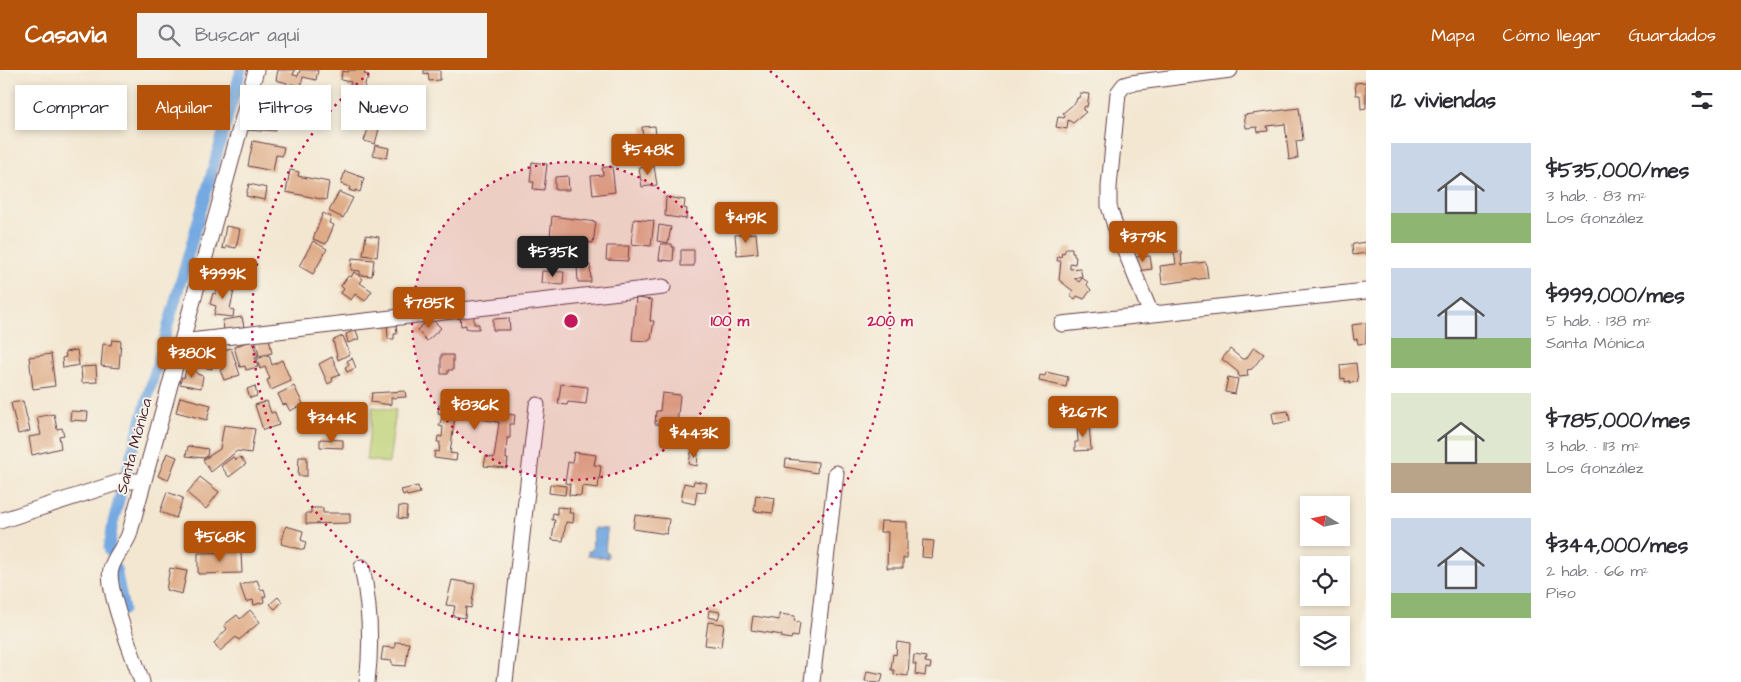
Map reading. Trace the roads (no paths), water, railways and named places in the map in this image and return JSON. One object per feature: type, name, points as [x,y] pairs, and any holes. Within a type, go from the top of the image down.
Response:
[{"type":"street","name":"Santa Mónica","points":[[142,682],[116,606],[109,580],[111,569],[129,535],[256,70]]},
{"type":"street","points":[[1151,314],[1115,226],[1110,206],[1109,187],[1118,93],[1124,85],[1131,82],[1230,70]]},
{"type":"street","points":[[181,342],[663,287]]},
{"type":"street","points":[[1062,324],[1366,291]]},
{"type":"street","points":[[504,682],[537,405]]},
{"type":"street","points":[[812,682],[836,473]]},
{"type":"street","points":[[0,521],[123,481],[143,481]]},
{"type":"street","points":[[362,567],[367,589],[370,633],[367,682]]},
{"type":"water","points":[[594,528],[607,529],[605,552],[608,553],[608,558],[588,556],[588,551],[592,551]]},
{"type":"waterway","points":[[126,473],[241,70]]},
{"type":"waterway","points":[[110,551],[113,522],[123,485]]},
{"type":"waterway","points":[[116,569],[124,610]]}]
